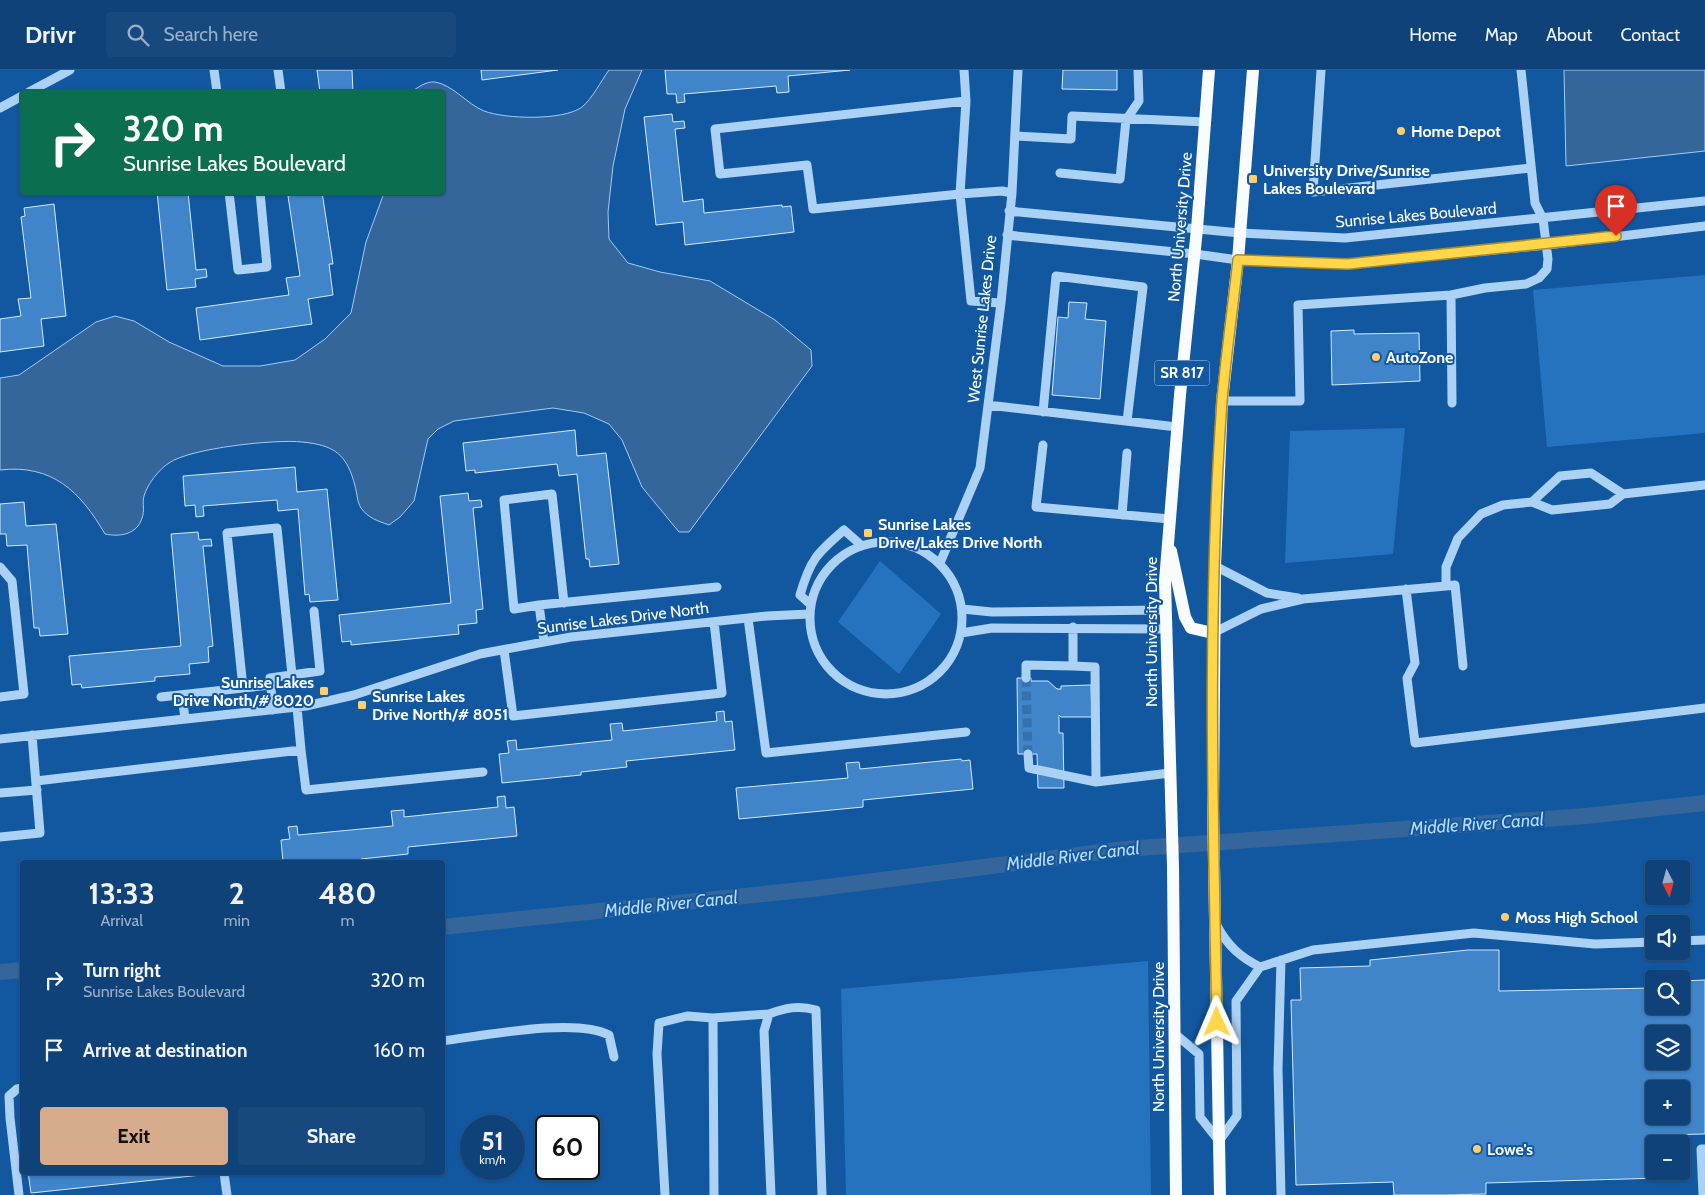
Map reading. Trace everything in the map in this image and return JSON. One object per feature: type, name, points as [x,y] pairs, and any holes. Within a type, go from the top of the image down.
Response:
[{"type":"main road","name":"North University Drive","points":[[1176,1195],[1172,812],[1165,610],[1168,537],[1177,427],[1198,230],[1209,70]]},
{"type":"main road","name":"SR 817","points":[[1220,1195],[1213,810],[1213,634],[1222,401],[1238,260],[1253,70]]},
{"type":"main road","points":[[1168,537],[1185,617],[1191,628],[1213,634]]},
{"type":"street","points":[[33,90],[70,70]]},
{"type":"street","points":[[214,70],[217,90]]},
{"type":"street","points":[[278,70],[281,90]]},
{"type":"street","points":[[964,70],[966,101],[960,194],[971,301],[1001,303]]},
{"type":"street","name":"West Sunrise Lakes Drive","points":[[940,563],[980,468],[1001,303],[1012,194],[1018,70]]},
{"type":"street","points":[[1060,173],[1120,179],[1126,120],[1139,101],[1138,70]]},
{"type":"street","points":[[1321,70],[1313,192],[1531,168]]},
{"type":"street","points":[[1222,401],[1300,401],[1298,305],[1451,295],[1485,288],[1526,284],[1539,278],[1547,269],[1547,244],[1542,219],[1535,203],[1521,70]]},
{"type":"street","points":[[0,108],[20,97]]},
{"type":"street","points":[[966,101],[715,129],[720,174],[807,165],[813,209],[960,194],[1002,192],[1012,194]]},
{"type":"street","points":[[1015,136],[1071,139],[1072,116],[1126,120],[1206,122]]},
{"type":"street","points":[[229,195],[238,270],[267,267],[260,195]]},
{"type":"street","name":"Sunrise Lakes Boulevard","points":[[1009,211],[1198,230],[1361,237],[1705,201]]},
{"type":"street","points":[[1007,235],[1238,260],[1348,264],[1705,226]]},
{"type":"street","points":[[1043,412],[1056,276],[1142,287],[1127,421]]},
{"type":"street","points":[[1451,295],[1452,403]]},
{"type":"street","points":[[988,405],[1177,427]]},
{"type":"street","points":[[1043,445],[1036,508],[1170,520]]},
{"type":"street","points":[[1122,515],[1127,453]]},
{"type":"street","points":[[1532,502],[1560,476],[1591,473],[1623,494]]},
{"type":"street","points":[[1446,586],[1446,567],[1451,550],[1468,525],[1481,514],[1503,505],[1532,502],[1552,510],[1610,504],[1623,494],[1705,486]]},
{"type":"street","points":[[564,603],[552,494],[504,500],[514,609],[717,587]]},
{"type":"street","points":[[243,688],[227,533],[277,528],[292,675]]},
{"type":"street","points":[[810,609],[800,595],[807,569],[819,552],[844,530],[861,545]]},
{"type":"street","points":[[882,541],[903,543],[923,550],[940,563],[951,576],[959,592],[962,609],[961,633],[950,659],[931,680],[914,689],[895,694],[876,694],[857,689],[841,680],[827,667],[816,651],[810,633],[810,609],[814,592],[824,572],[841,556],[861,545],[882,541]]},
{"type":"street","points":[[0,566],[12,581],[24,694],[0,697]]},
{"type":"street","points":[[1215,566],[1267,593],[1303,599]]},
{"type":"street","points":[[1213,634],[1261,609],[1303,599],[1455,585],[1464,666]]},
{"type":"street","points":[[1406,589],[1415,663],[1407,678],[1415,743],[1705,708]]},
{"type":"street","points":[[539,605],[544,642]]},
{"type":"street","name":"Sunrise Lakes Drive North","points":[[0,739],[297,707],[354,694],[480,654],[571,637],[714,622],[810,609]]},
{"type":"street","points":[[962,609],[992,612],[1165,610]]},
{"type":"street","points":[[273,710],[270,678],[320,671],[314,611]]},
{"type":"street","points":[[748,618],[766,753],[966,732]]},
{"type":"street","points":[[504,650],[513,716],[722,693],[714,622]]},
{"type":"street","points":[[1073,627],[1073,666]]},
{"type":"street","points":[[961,633],[992,628],[1165,628]]},
{"type":"street","points":[[1026,678],[1026,665],[1095,666],[1096,782]]},
{"type":"street","points":[[162,697],[271,685]]},
{"type":"street","points":[[182,695],[185,719]]},
{"type":"street","points":[[297,707],[306,790],[483,772]]},
{"type":"street","points":[[0,837],[40,833],[32,735]]},
{"type":"street","points":[[0,793],[36,785],[301,750]]},
{"type":"street","points":[[1028,754],[1029,768],[1096,782],[1170,773]]},
{"type":"street","points":[[1215,923],[1224,940],[1242,958],[1260,967]]},
{"type":"street","points":[[1175,1034],[1199,1054],[1200,1117],[1219,1142],[1237,1116],[1236,1001],[1260,967],[1313,950],[1474,933],[1595,944],[1645,942]]},
{"type":"street","points":[[1690,941],[1705,940]]},
{"type":"street","points":[[1281,960],[1278,1069],[1281,1195]]},
{"type":"street","points":[[665,1195],[657,1054],[659,1022],[687,1016],[713,1018],[769,1014],[788,1007],[804,1006],[816,1010],[822,1195]]},
{"type":"street","points":[[769,1014],[764,1031],[771,1195]]},
{"type":"street","points":[[713,1018],[714,1195]]},
{"type":"street","points":[[445,1041],[558,1028],[598,1030],[609,1035],[614,1057]]},
{"type":"street","points":[[19,1195],[10,1118],[10,1096],[20,1088]]},
{"type":"street","points":[[1703,1195],[1701,1149],[1705,1149]]},
{"type":"street","points":[[224,1175],[226,1195]]},
{"type":"shaded area","points":[[609,70],[642,70],[625,109],[613,166],[608,212],[609,239],[628,263],[660,272],[710,281],[775,320],[811,350],[812,366],[689,532],[679,532],[642,487],[622,440],[609,424],[584,413],[553,408],[454,421],[438,429],[428,439],[414,501],[400,517],[389,525],[370,517],[361,508],[352,475],[338,453],[313,443],[290,441],[254,443],[195,453],[169,463],[161,469],[148,487],[144,496],[143,515],[140,524],[132,531],[122,535],[105,534],[75,493],[49,476],[35,471],[18,469],[0,470],[0,378],[19,375],[96,322],[115,316],[134,321],[169,342],[223,366],[260,366],[295,360],[325,339],[351,313],[366,242],[383,195],[445,195],[445,90],[414,90],[425,84],[435,82],[448,87],[484,111],[519,117],[548,117],[573,112],[586,104]]},
{"type":"shaded area","points":[[1564,70],[1705,70],[1705,151],[1566,166]]},
{"type":"shaded area","points":[[1705,275],[1705,433],[1547,447],[1533,290]]},
{"type":"shaded area","points":[[1405,428],[1393,554],[1285,563],[1290,431]]},
{"type":"shaded area","points":[[880,561],[941,614],[899,674],[838,622]]},
{"type":"shaded area","points":[[1148,961],[1151,1195],[846,1195],[841,989]]},
{"type":"building","points":[[317,70],[352,70],[353,90],[320,90]]},
{"type":"building","points":[[481,70],[558,70],[482,80]]},
{"type":"building","points":[[665,70],[850,70],[788,76],[789,92],[777,93],[776,86],[684,94],[685,102],[677,103],[676,94],[667,94]]},
{"type":"building","points":[[1063,70],[1117,70],[1117,90],[1062,89]]},
{"type":"building","points":[[672,114],[673,122],[684,121],[685,128],[675,129],[683,202],[703,199],[704,213],[782,205],[782,207],[791,206],[794,232],[685,245],[683,222],[656,225],[644,117]]},
{"type":"building","points":[[157,195],[188,195],[196,270],[206,269],[207,277],[195,279],[196,287],[167,290]]},
{"type":"building","points":[[322,195],[333,264],[329,264],[333,295],[308,299],[312,324],[200,340],[196,308],[289,295],[286,278],[300,276],[288,196]]},
{"type":"building","points":[[54,204],[66,316],[41,319],[44,346],[0,352],[0,319],[21,316],[18,299],[31,298],[21,217],[25,216],[24,208]]},
{"type":"building","points":[[1069,302],[1087,303],[1085,319],[1106,321],[1100,399],[1052,395],[1058,317],[1068,318]]},
{"type":"building","name":"AutoZone","points":[[1354,330],[1354,334],[1419,333],[1420,381],[1332,385],[1331,331]]},
{"type":"building","points":[[575,430],[577,456],[606,453],[619,564],[590,567],[589,559],[586,559],[577,474],[559,476],[557,464],[475,473],[475,470],[466,471],[463,443]]},
{"type":"building","points":[[295,467],[297,492],[327,489],[338,600],[310,602],[309,594],[305,595],[298,509],[278,511],[277,500],[203,506],[204,516],[196,517],[195,505],[185,506],[183,476]]},
{"type":"building","points":[[468,493],[469,501],[481,500],[482,507],[473,508],[483,609],[476,610],[477,623],[458,625],[459,634],[351,645],[351,641],[342,642],[339,615],[451,603],[440,496]]},
{"type":"building","points":[[24,502],[26,526],[56,524],[68,634],[40,636],[39,628],[34,628],[27,545],[7,546],[6,534],[0,534],[0,504]]},
{"type":"building","points":[[198,532],[199,540],[211,539],[212,546],[203,546],[213,646],[208,647],[209,662],[189,664],[190,674],[155,677],[155,681],[82,688],[81,684],[72,685],[69,656],[181,646],[171,534]]},
{"type":"building","points":[[1017,678],[1031,678],[1031,681],[1048,681],[1057,689],[1061,689],[1061,686],[1091,685],[1092,717],[1061,717],[1059,715],[1059,733],[1063,733],[1064,788],[1038,788],[1037,754],[1018,754]]},
{"type":"building","points":[[724,711],[725,722],[732,721],[735,750],[626,761],[627,767],[581,772],[581,775],[502,783],[499,754],[509,753],[507,741],[516,740],[517,750],[612,740],[610,724],[622,723],[623,731],[717,721],[716,712]]},
{"type":"building","points":[[961,759],[962,761],[970,760],[973,789],[863,800],[863,807],[739,819],[736,788],[848,778],[846,763],[859,762],[860,769]]},
{"type":"building","points":[[505,796],[506,808],[514,807],[517,836],[408,847],[408,854],[361,860],[283,860],[281,840],[290,839],[288,827],[297,826],[298,835],[393,826],[391,811],[404,810],[404,817],[498,807],[497,797]]},
{"type":"building","points":[[1468,950],[1499,950],[1499,991],[1645,988],[1645,1015],[1690,1015],[1690,981],[1705,980],[1705,1134],[1645,1135],[1645,1178],[1486,1183],[1486,1194],[1445,1195],[1394,1195],[1393,1182],[1296,1185],[1291,1000],[1301,1000],[1300,968],[1370,966],[1370,960]]},
{"type":"building","points":[[28,1175],[202,1175],[31,1193]]},
{"type":"waterway","name":"Middle River Canal","points":[[445,927],[812,889],[1125,849],[1586,816],[1705,803]]},
{"type":"waterway","name":"Middle River Canal","points":[[0,972],[20,970]]},
{"type":"tunnel","points":[[1026,678],[1028,754]]},
{"type":"place","name":"Home Depot","points":[[1401,131]]},
{"type":"place","name":"University Drive/Sunrise Lakes Boulevard","points":[[1253,179]]},
{"type":"place","name":"AutoZone","points":[[1376,357]]},
{"type":"place","name":"Sunrise Lakes Drive/Lakes Drive North","points":[[868,533]]},
{"type":"place","name":"Sunrise Lakes Drive North/# 8020","points":[[324,691]]},
{"type":"place","name":"Sunrise Lakes Drive North/# 8051","points":[[362,705]]},
{"type":"place","name":"Moss High School","points":[[1505,917]]},
{"type":"place","name":"Lowe's","points":[[1477,1149]]},
{"type":"route","points":[[1217,1022],[1213,810],[1214,583],[1222,401],[1238,260],[1279,263],[1348,264],[1616,236]]}]
